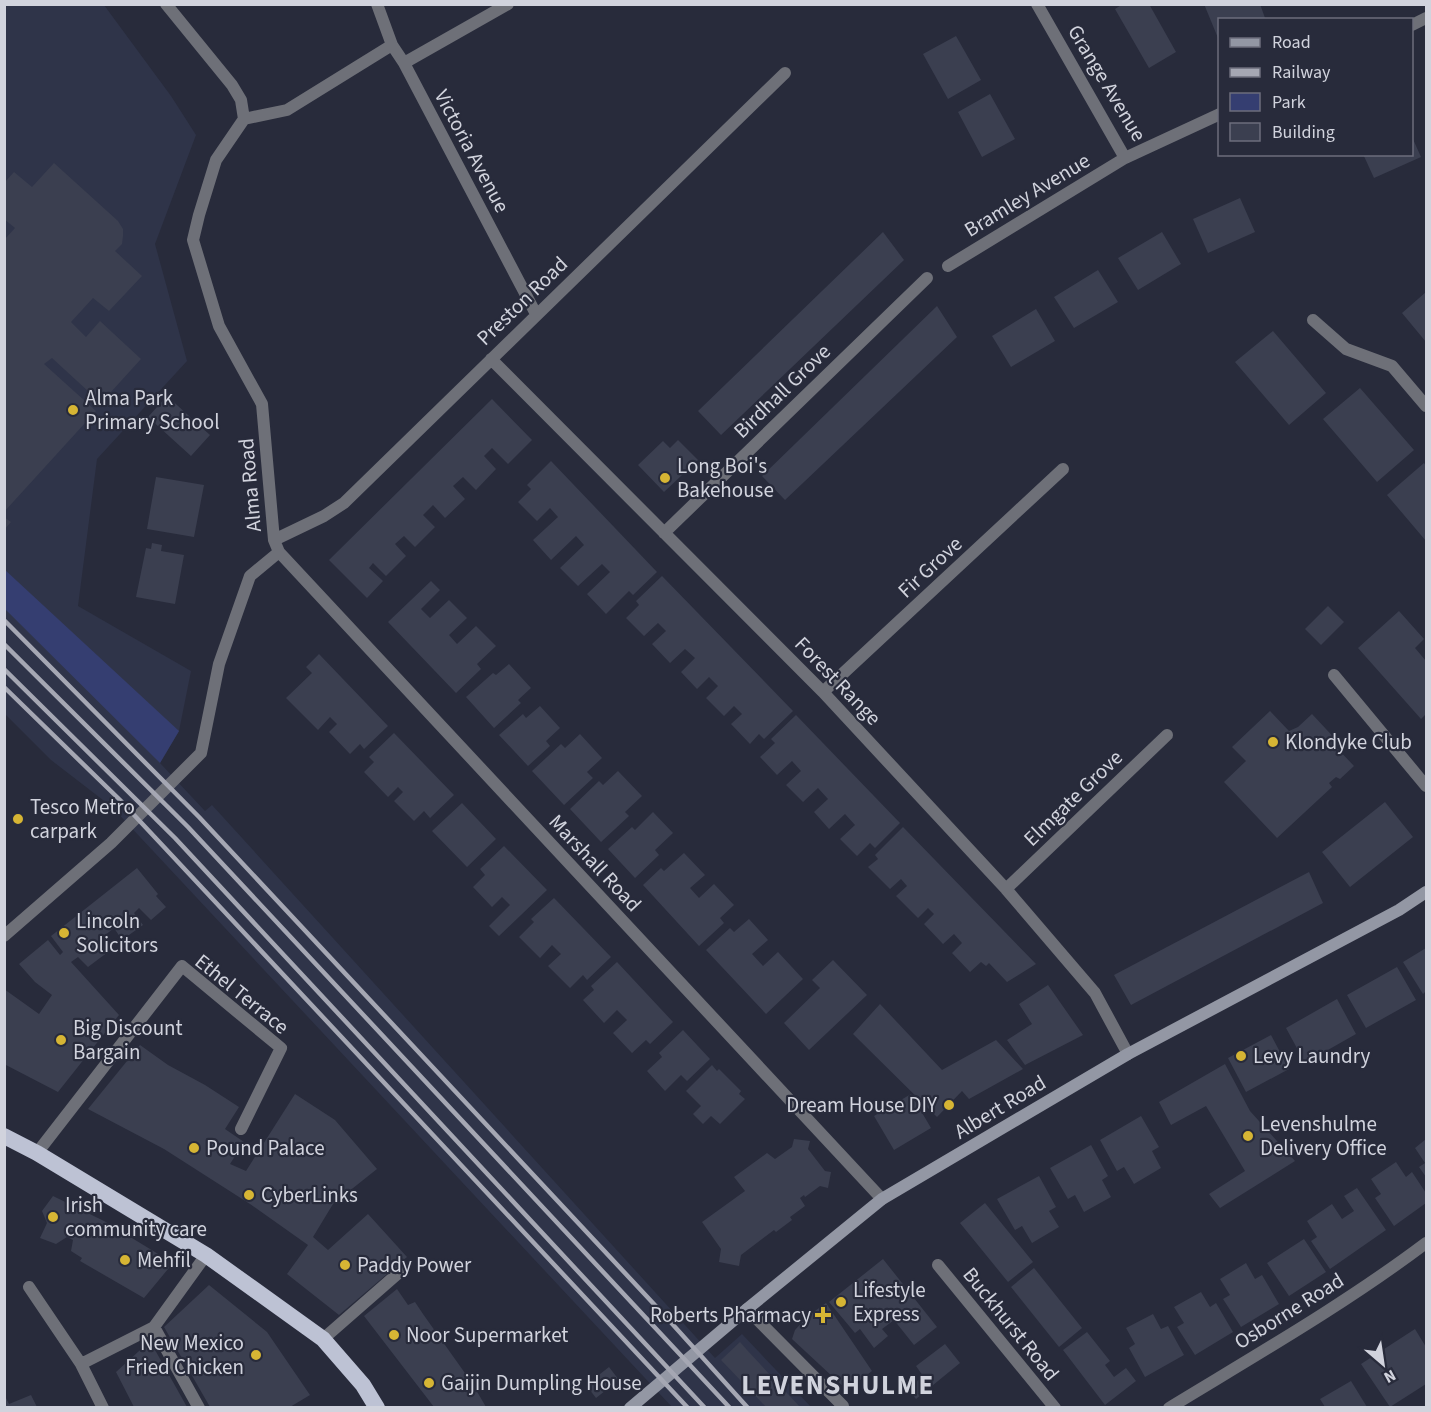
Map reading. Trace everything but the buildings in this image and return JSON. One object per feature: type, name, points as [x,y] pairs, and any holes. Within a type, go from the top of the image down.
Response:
[{"type":"highway","points":[[4,1136],[37,1153],[206,1255],[323,1339],[363,1385],[376,1407]]},
{"type":"main road","name":"Albert Road","points":[[630,1407],[882,1199],[1128,1054],[1399,910],[1426,892]]},
{"type":"street","points":[[166,4],[232,85],[241,100],[244,118],[287,110],[392,45]]},
{"type":"street","name":"Victoria Avenue","points":[[377,4],[392,45],[404,63],[536,314]]},
{"type":"street","points":[[404,63],[508,4]]},
{"type":"street","name":"Grange Avenue","points":[[1037,4],[1125,158],[1218,115]]},
{"type":"street","name":"Preston Road","points":[[276,546],[334,511],[785,73]]},
{"type":"street","name":"Alma Road","points":[[4,936],[111,843],[201,753],[219,664],[250,576],[276,546],[262,404],[219,326],[193,240],[216,160],[244,118]]},
{"type":"street","name":"Bramley Avenue","points":[[948,266],[1125,158]]},
{"type":"street","name":"Birdhall Grove","points":[[664,532],[927,278]]},
{"type":"street","points":[[1313,321],[1346,349],[1392,366],[1426,406]]},
{"type":"street","name":"Forest Range","points":[[490,359],[823,692],[1006,889],[1095,993],[1128,1054]]},
{"type":"street","name":"Fir Grove","points":[[823,692],[1063,470]]},
{"type":"street","name":"Marshall Road","points":[[276,546],[882,1199]]},
{"type":"street","points":[[1334,675],[1426,786]]},
{"type":"street","name":"Elmgate Grove","points":[[1006,889],[1167,735]]},
{"type":"street","name":"Ethel Terrace","points":[[37,1153],[182,966],[281,1048],[241,1129]]},
{"type":"street","name":"Osborne Road","points":[[1169,1407],[1337,1305],[1426,1243]]},
{"type":"street","points":[[81,1364],[154,1327],[206,1255]]},
{"type":"street","name":"Buckhurst Road","points":[[938,1265],[1055,1407]]},
{"type":"street","points":[[323,1339],[403,1269]]},
{"type":"street","points":[[29,1287],[81,1364],[103,1407]]},
{"type":"street","points":[[747,1309],[843,1406]]},
{"type":"street","points":[[154,1327],[199,1407]]},
{"type":"shaded area","points":[[4,5],[104,5],[171,96],[196,135],[155,244],[187,361],[97,459],[78,606],[191,671],[179,731],[160,763],[205,811],[212,805],[715,1358],[742,1334],[811,1407],[672,1407],[112,807],[51,760],[5,714]]},
{"type":"green space","points":[[4,569],[179,731],[160,763],[5,609]]},
{"type":"railway","points":[[4,620],[199,817],[666,1317],[748,1408]]},
{"type":"railway","points":[[4,644],[188,827],[730,1408]]},
{"type":"railway","points":[[4,669],[175,838],[705,1408]]},
{"type":"railway","points":[[4,687],[120,800],[688,1408]]},
{"type":"place","name":"Alma Park Primary School","points":[[73,410]]},
{"type":"place","name":"Long Boi's Bakehouse","points":[[665,478]]},
{"type":"place","name":"Klondyke Club","points":[[1273,742]]},
{"type":"place","name":"Tesco Metro carpark","points":[[18,819]]},
{"type":"place","name":"Lincoln Solicitors","points":[[64,933]]},
{"type":"place","name":"Big Discount Bargain","points":[[61,1040]]},
{"type":"place","name":"Levy Laundry","points":[[1241,1056]]},
{"type":"place","name":"Dream House DIY","points":[[949,1105]]},
{"type":"place","name":"Levenshulme Delivery Office","points":[[1248,1136]]},
{"type":"place","name":"Pound Palace","points":[[194,1148]]},
{"type":"place","name":"CyberLinks","points":[[249,1195]]},
{"type":"place","name":"Irish community care","points":[[53,1217]]},
{"type":"place","name":"Mehfil","points":[[125,1260]]},
{"type":"place","name":"Paddy Power","points":[[345,1265]]},
{"type":"place","name":"Lifestyle Express","points":[[841,1302]]},
{"type":"place","name":"Roberts Pharmacy","points":[[823,1315]]},
{"type":"place","name":"Noor Supermarket","points":[[394,1335]]},
{"type":"place","name":"New Mexico Fried Chicken","points":[[256,1355]]},
{"type":"place","name":"Gaijin Dumpling House","points":[[429,1383]]},
{"type":"district","name":"LEVENSHULME","points":[[838,1385]]}]
